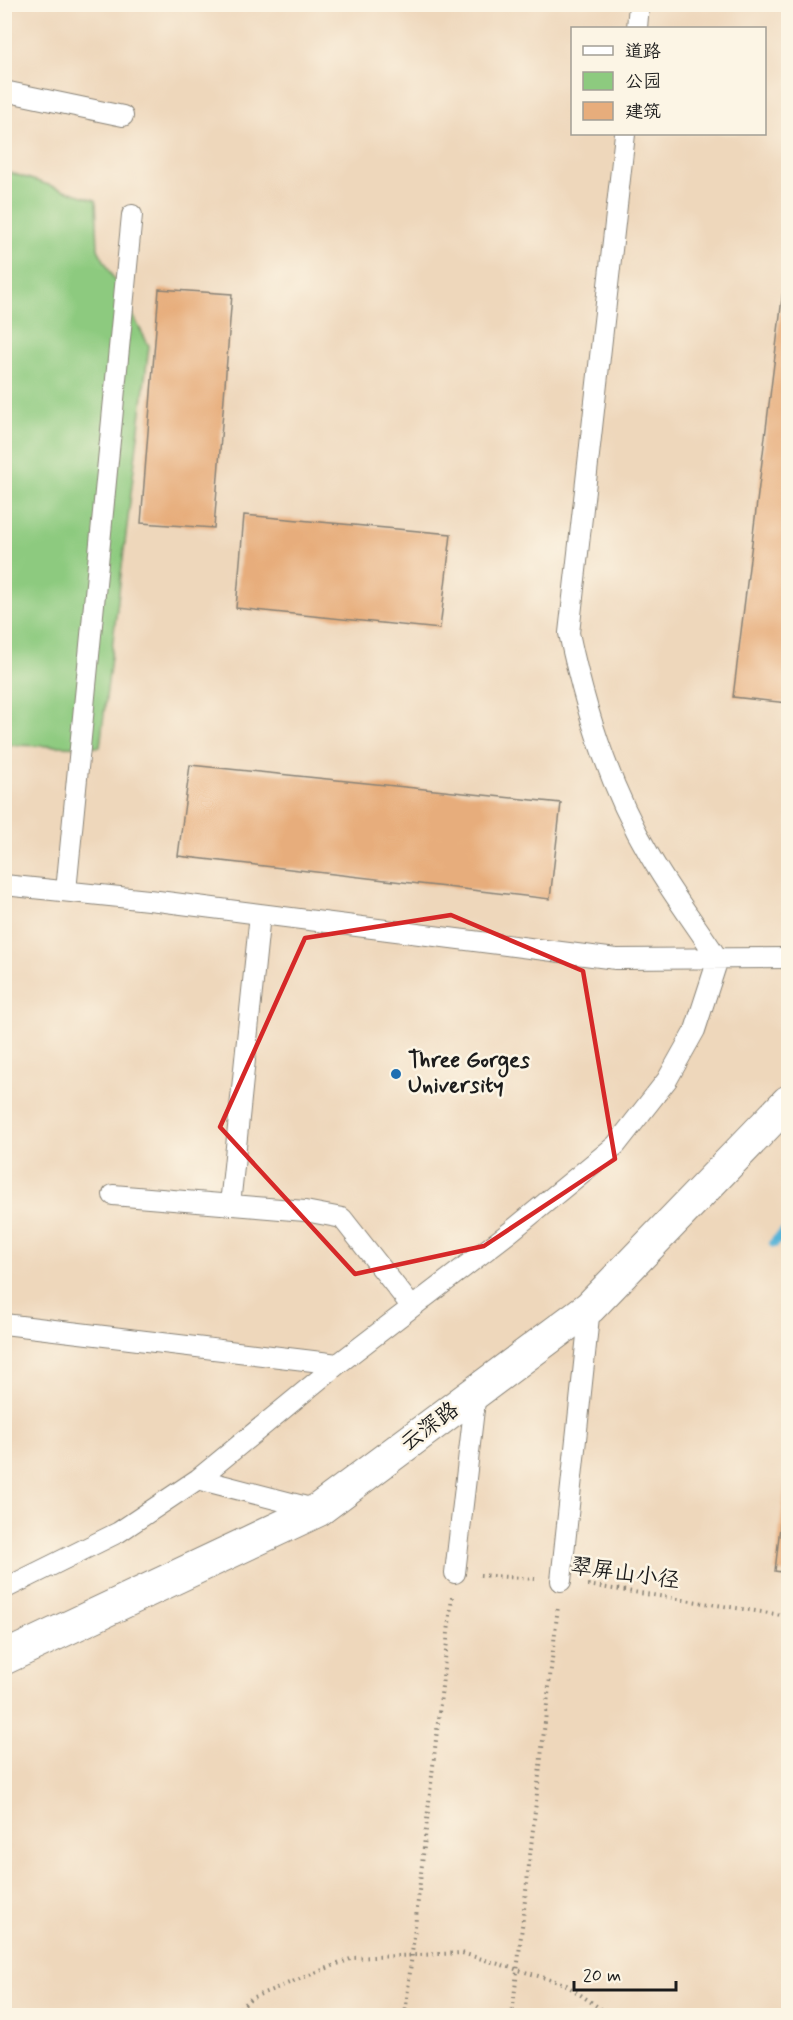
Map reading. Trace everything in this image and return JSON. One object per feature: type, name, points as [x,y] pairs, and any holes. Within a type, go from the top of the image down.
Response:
[{"type":"street","name":"云深路","points":[[4,1658],[318,1510],[590,1307],[789,1102]]},
{"type":"lane","points":[[637,27],[639,4]]},
{"type":"lane","points":[[4,91],[123,116]]},
{"type":"lane","points":[[625,135],[569,633],[577,670],[614,785],[650,856],[718,959]]},
{"type":"lane","points":[[66,891],[132,215]]},
{"type":"lane","points":[[4,885],[260,914],[616,959],[789,958]]},
{"type":"lane","points":[[230,1205],[260,914]]},
{"type":"lane","points":[[4,1589],[119,1532],[198,1479],[338,1364],[510,1232],[616,1145],[667,1080],[695,1030],[718,959]]},
{"type":"lane","points":[[113,1196],[305,1210],[342,1218],[412,1307]]},
{"type":"lane","points":[[561,1581],[590,1307]]},
{"type":"lane","points":[[4,1324],[338,1364]]},
{"type":"lane","points":[[455,1573],[476,1392]]},
{"type":"lane","points":[[198,1479],[318,1510]]},
{"type":"path","name":"翠屏山小径","points":[[455,1573],[561,1581],[789,1616]]},
{"type":"path","points":[[405,2016],[455,1573]]},
{"type":"path","points":[[512,2016],[561,1581]]},
{"type":"path","points":[[231,2016],[251,1998],[353,1958],[462,1953],[565,1984],[611,2016]]},
{"type":"highlighted area","points":[[451,915],[583,971],[615,1159],[484,1246],[355,1274],[220,1127],[305,938]]},
{"type":"shaded area","name":"Three Gorges University","points":[[5,5],[788,5],[788,2015],[5,2015]]},
{"type":"green space","points":[[5,171],[96,200],[98,249],[149,346],[100,747],[5,745]]},
{"type":"building","points":[[788,258],[788,703],[733,697]]},
{"type":"building","points":[[159,289],[232,294],[214,528],[141,523]]},
{"type":"building","points":[[244,515],[451,534],[440,629],[236,608]]},
{"type":"building","points":[[190,765],[561,803],[550,899],[178,856]]},
{"type":"building","points":[[788,1465],[788,1573],[775,1571]]},
{"type":"waterway","points":[[774,1243],[788,1228]]},
{"type":"place","name":"Three Gorges University","points":[[396,1074]]}]
